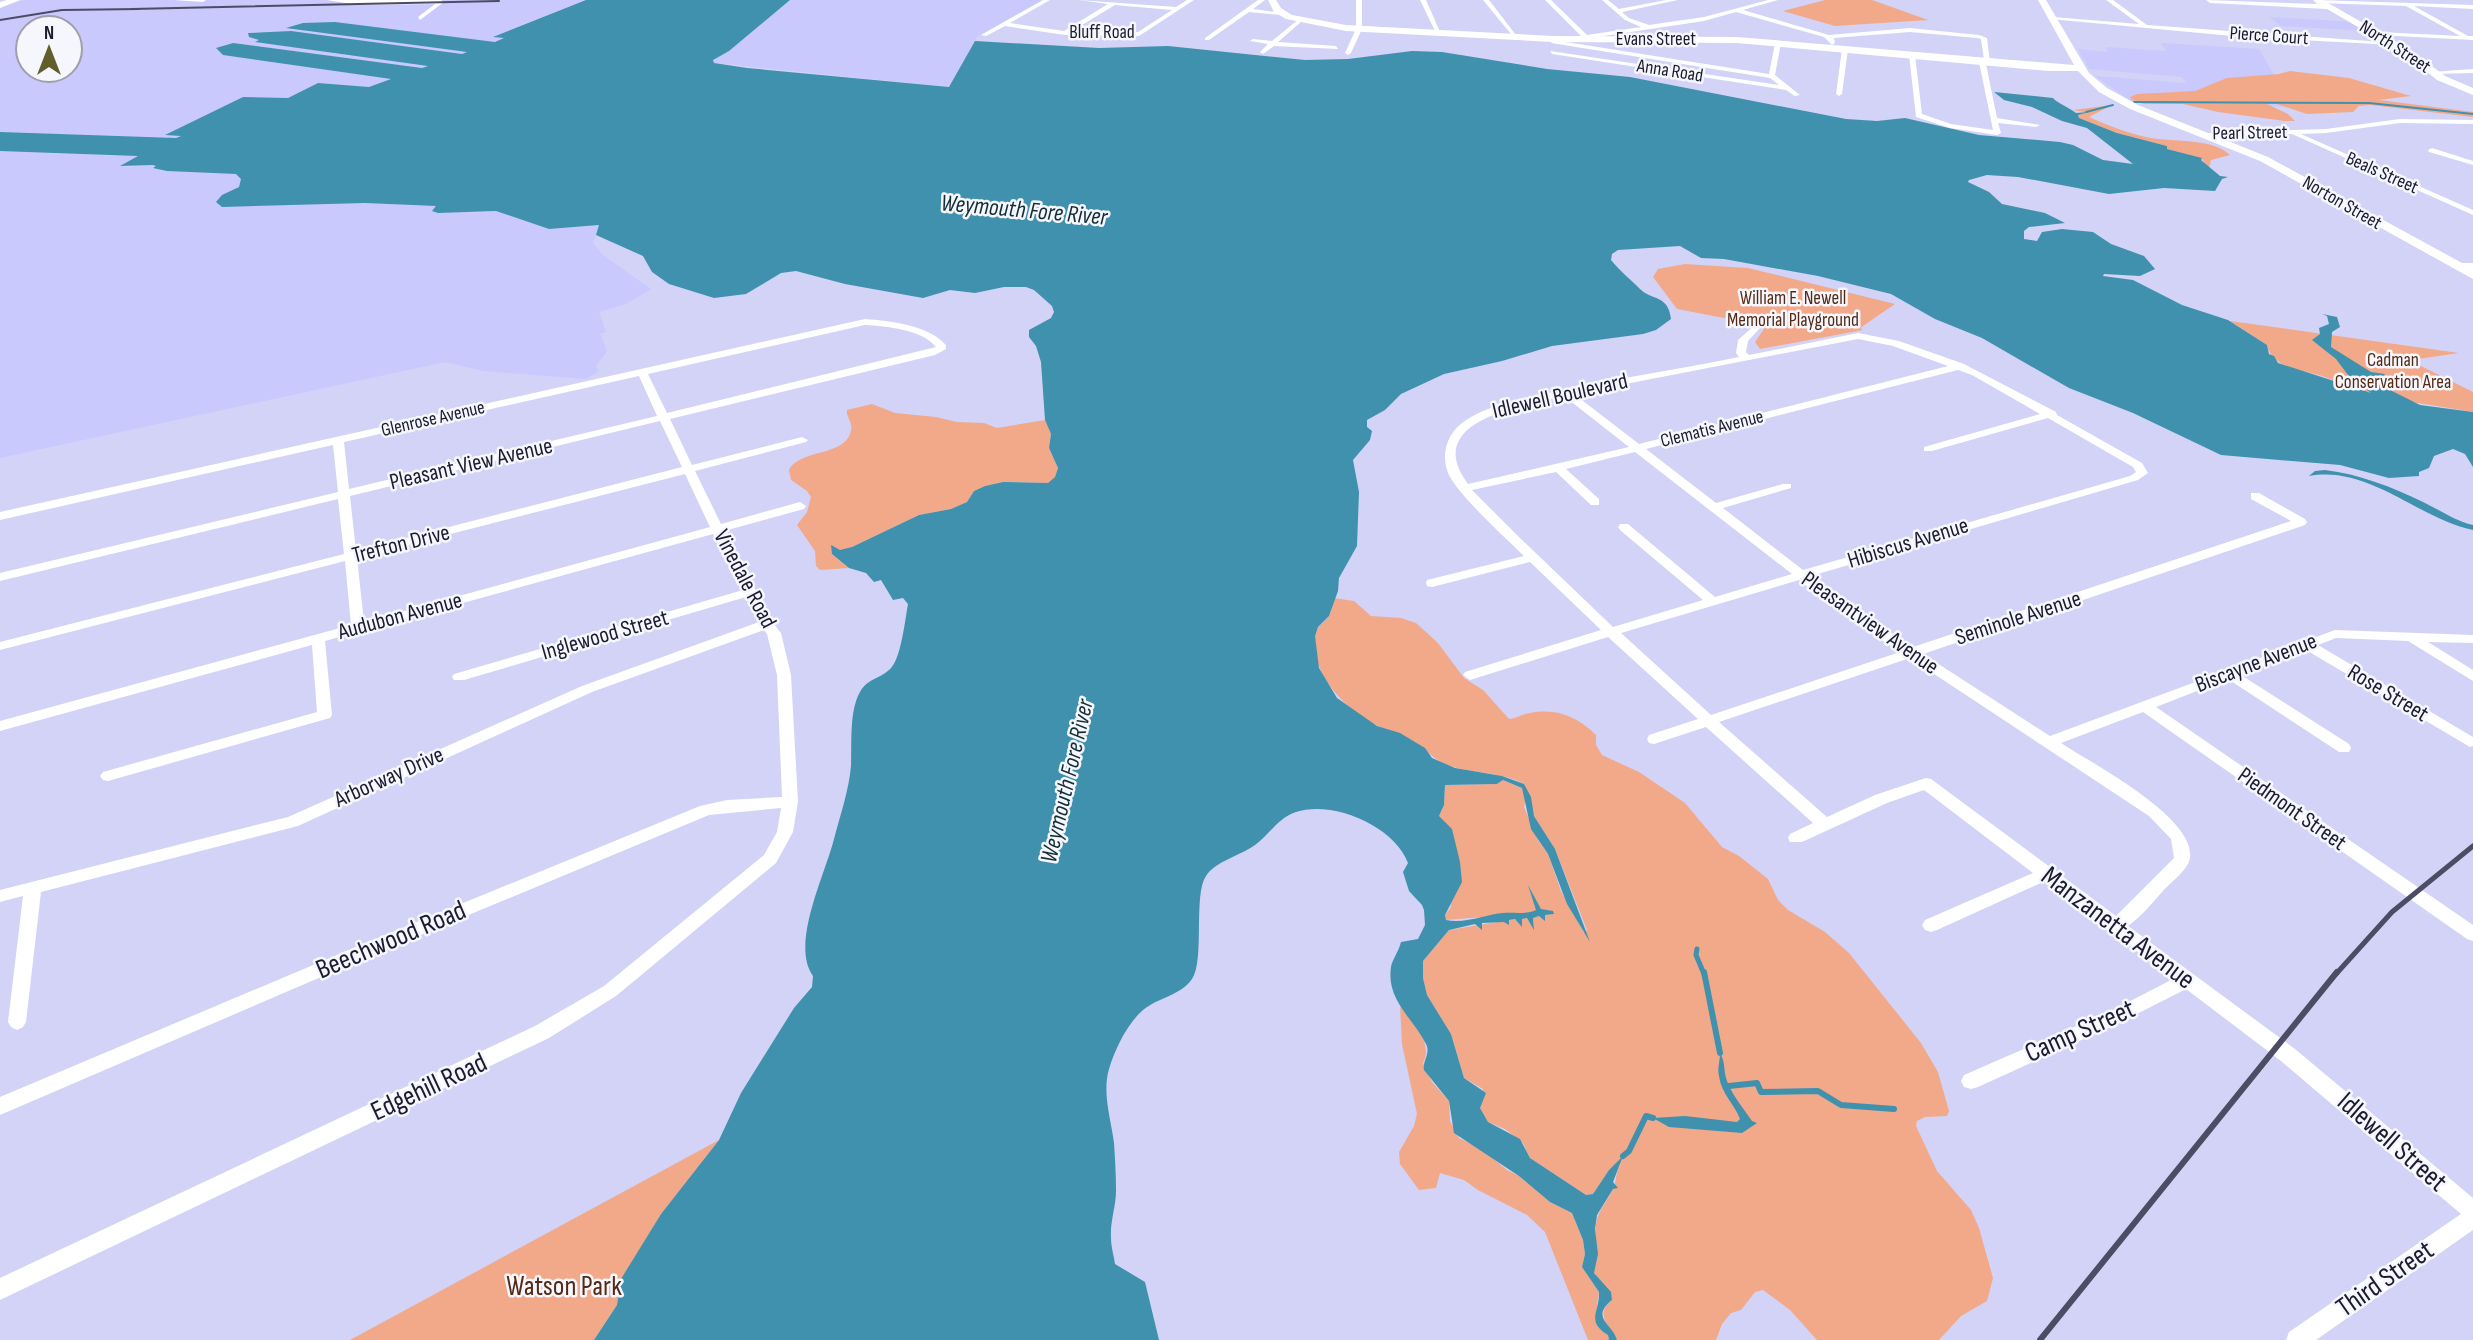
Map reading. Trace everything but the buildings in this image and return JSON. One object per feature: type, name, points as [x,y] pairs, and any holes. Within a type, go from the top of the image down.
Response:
[{"type":"street","points":[[177,0],[202,0]]},
{"type":"street","points":[[330,0],[357,3],[441,2],[420,18]]},
{"type":"street","points":[[984,35],[1047,0]]},
{"type":"street","points":[[1081,0],[1178,9]]},
{"type":"street","name":"Bluff Road","points":[[1004,24],[1065,33],[1139,34],[1191,0]]},
{"type":"street","points":[[1207,39],[1262,0]]},
{"type":"street","points":[[1272,0],[1281,13]]},
{"type":"street","points":[[1348,53],[1359,29],[1359,0]]},
{"type":"street","points":[[1423,0],[1438,33]]},
{"type":"street","points":[[1486,0],[1517,38]]},
{"type":"street","points":[[1548,0],[1586,37]]},
{"type":"street","points":[[1605,0],[1627,19],[1648,28]]},
{"type":"street","points":[[1617,11],[1675,0]]},
{"type":"street","points":[[1569,39],[1704,19],[1775,0]]},
{"type":"street","name":"Pearl Street","points":[[2042,0],[2083,72],[2096,85],[2118,99],[2208,135],[2326,131],[2400,121],[2473,122]]},
{"type":"street","points":[[2109,0],[2145,26]]},
{"type":"street","points":[[2210,0],[2331,7]]},
{"type":"street","points":[[2318,0],[2473,6]]},
{"type":"street","name":"North Street","points":[[2318,0],[2393,43],[2447,81],[2473,92]]},
{"type":"street","points":[[0,3],[14,1]]},
{"type":"street","points":[[1065,33],[1114,3]]},
{"type":"street","points":[[2405,4],[2471,38]]},
{"type":"street","points":[[1248,10],[1281,13]]},
{"type":"street","points":[[1737,10],[1828,37],[1910,30],[1984,38],[1984,62],[1997,134],[1950,126],[1919,115],[1912,55]]},
{"type":"street","name":"Evans Street","points":[[1281,13],[1300,20],[1359,29],[1553,41],[1711,39],[2083,72]]},
{"type":"street","name":"Pierce Court","points":[[2053,19],[2255,36],[2393,43]]},
{"type":"street","points":[[1263,52],[1300,20]]},
{"type":"street","points":[[2378,34],[2471,38]]},
{"type":"street","points":[[1828,37],[1832,41],[1832,48]]},
{"type":"street","points":[[1253,41],[1336,48]]},
{"type":"street","points":[[1552,64],[1553,41],[1772,76],[1797,95]]},
{"type":"street","points":[[1772,76],[1778,43]]},
{"type":"street","points":[[1839,94],[1845,49]]},
{"type":"street","name":"Anna Road","points":[[1552,52],[1788,88]]},
{"type":"street","points":[[2434,72],[2473,71]]},
{"type":"street","points":[[1995,120],[2036,125]]},
{"type":"street","name":"Beals Street","points":[[2291,132],[2473,213]]},
{"type":"street","name":"Norton Street","points":[[2208,135],[2264,159],[2473,275]]},
{"type":"street","points":[[2432,150],[2473,163]]},
{"type":"street","points":[[2455,266],[2473,266]]},
{"type":"street","name":"Glenrose Avenue","points":[[0,516],[865,322],[930,337],[939,341],[940,349]]},
{"type":"street","points":[[1746,358],[1741,353],[1741,345],[1755,328]]},
{"type":"street","name":"Idlewell Boulevard","points":[[1824,824],[1707,721],[1464,488],[1453,472],[1449,457],[1451,444],[1461,429],[1501,407],[1858,335],[1889,341],[1960,366],[2052,414],[2134,462],[2142,470]]},
{"type":"street","name":"Pleasant View Avenue","points":[[0,577],[940,349]]},
{"type":"street","name":"Clematis Avenue","points":[[1464,488],[1558,468],[1960,366]]},
{"type":"street","name":"Vinedale Road","points":[[642,372],[717,529],[774,633],[784,675],[790,802]]},
{"type":"street","name":"Pleasantview Avenue","points":[[1565,392],[1800,575],[1911,653],[2155,814],[2174,831],[2182,843],[2183,855],[2178,864],[2128,917],[2115,926]]},
{"type":"street","points":[[1928,449],[2052,414]]},
{"type":"street","points":[[338,440],[358,628]]},
{"type":"street","name":"Trefton Drive","points":[[0,646],[802,440]]},
{"type":"street","points":[[1558,468],[1595,502]]},
{"type":"street","name":"Hibiscus Avenue","points":[[1470,675],[1800,575],[2060,501],[2134,478],[2142,470]]},
{"type":"street","points":[[1714,507],[1787,486]]},
{"type":"street","name":"Seminole Avenue","points":[[1654,739],[2301,522],[2255,496]]},
{"type":"street","name":"Audubon Avenue","points":[[0,726],[800,506]]},
{"type":"street","points":[[1624,527],[1713,602]]},
{"type":"street","points":[[1433,583],[1534,557]]},
{"type":"street","name":"Inglewood Street","points":[[459,677],[750,592]]},
{"type":"street","name":"Arborway Drive","points":[[0,896],[292,821],[587,689],[767,624]]},
{"type":"street","name":"Biscayne Avenue","points":[[2048,742],[2306,644],[2341,634],[2473,639]]},
{"type":"street","points":[[2408,635],[2473,676]]},
{"type":"street","points":[[108,776],[325,715],[318,638]]},
{"type":"street","name":"Rose Street","points":[[2306,644],[2470,742]]},
{"type":"street","points":[[2230,674],[2344,748]]},
{"type":"street","name":"Piedmont Street","points":[[2143,705],[2473,934]]},
{"type":"street","name":"Manzanetta Avenue","points":[[1824,824],[1926,783],[2310,1072]]},
{"type":"street","name":"Beechwood Road","points":[[0,1106],[357,954],[706,810],[790,802]]},
{"type":"street","name":"Edgehill Road","points":[[0,1289],[463,1071],[542,1032],[610,991],[770,859],[785,832],[790,802]]},
{"type":"street","points":[[1796,838],[1824,824]]},
{"type":"street","points":[[1931,925],[2046,874]]},
{"type":"street","points":[[17,1022],[33,887]]},
{"type":"street","name":"Camp Street","points":[[1971,1081],[2117,1016],[2187,979]]},
{"type":"street","name":"Idlewell Street","points":[[2310,1072],[2473,1211]]},
{"type":"street","name":"Third Street","points":[[2297,1340],[2473,1218]]},
{"type":"shaded area","points":[[24,0],[586,0],[495,36],[506,38],[495,42],[335,22],[288,28],[469,52],[462,54],[291,31],[247,33],[249,37],[258,38],[257,42],[429,65],[422,68],[233,43],[216,49],[223,55],[392,79],[369,87],[318,83],[288,98],[243,97],[167,134],[182,135],[176,138],[126,137],[90,154],[139,156],[122,166],[128,167],[152,165],[168,171],[236,174],[241,179],[239,187],[232,191],[365,203],[437,206],[474,213],[496,211],[549,229],[600,225],[593,243],[603,255],[651,289],[626,304],[599,312],[606,332],[600,334],[607,351],[596,366],[599,371],[586,379],[483,371],[445,362],[0,458],[0,8]]},
{"type":"shaded area","points":[[790,0],[1043,0],[977,37],[950,87],[714,63],[714,58],[729,51]]},
{"type":"shaded area","points":[[2269,17],[2354,22],[2368,31],[2281,26]]},
{"type":"shaded area","points":[[2161,43],[2259,49],[2274,75],[2237,77],[2286,107],[2236,103],[2132,102],[2095,76],[2186,83],[2182,77],[2089,69],[2078,49],[2108,52],[2106,47],[2166,51]]},
{"type":"green space","points":[[1825,0],[1872,0],[1928,20],[1835,26],[1783,11]]},
{"type":"green space","points":[[2290,71],[2349,78],[2411,96],[2379,100],[2473,112],[2473,117],[2371,105],[2359,106],[2353,112],[2307,114],[2277,104],[2267,104],[2288,114],[2295,121],[2285,121],[2218,112],[2183,104],[2144,104],[2130,97],[2137,94],[2195,91],[2227,78]]},
{"type":"green space","points":[[2112,105],[2089,117],[2146,137],[2213,145],[2230,155],[2211,160],[2209,168],[2201,158],[2117,133],[2079,118],[2076,116],[2084,112],[2073,110]]},
{"type":"green space","name":"William E. Newell Memorial Playground","points":[[1685,264],[1748,268],[1895,304],[1860,328],[1863,330],[1760,349],[1755,342],[1766,326],[1677,309],[1653,277],[1658,269]]},
{"type":"green space","name":"Cadman Conservation Area","points":[[2230,321],[2459,353],[2418,359],[2421,366],[2473,392],[2473,412],[2356,390],[2325,377],[2291,368],[2276,360],[2267,345]]},
{"type":"green space","points":[[872,404],[895,413],[984,423],[997,428],[1045,420],[1051,434],[1049,448],[1058,468],[1055,477],[1048,483],[1003,482],[985,486],[974,491],[967,502],[951,509],[919,515],[832,554],[849,568],[820,570],[816,566],[815,551],[797,525],[807,512],[811,497],[791,480],[789,470],[803,458],[841,445],[848,439],[851,430],[847,410]]},
{"type":"green space","points":[[1333,598],[1354,601],[1371,616],[1401,618],[1416,623],[1438,643],[1464,678],[1483,690],[1509,719],[1530,713],[1549,712],[1566,715],[1581,723],[1596,735],[1596,745],[1602,755],[1639,772],[1685,803],[1722,847],[1739,856],[1768,879],[1778,900],[1788,910],[1825,932],[1849,953],[1921,1043],[1938,1072],[1949,1111],[1947,1116],[1925,1117],[1917,1121],[1916,1126],[1937,1171],[1971,1210],[1979,1228],[1993,1278],[1987,1301],[1961,1316],[1939,1340],[1817,1340],[1790,1310],[1763,1290],[1755,1292],[1741,1310],[1731,1313],[1722,1324],[1716,1340],[1617,1340],[1604,1315],[1604,1310],[1612,1300],[1593,1268],[1597,1219],[1613,1189],[1621,1163],[1609,1170],[1593,1194],[1586,1195],[1530,1158],[1523,1143],[1505,1129],[1488,1122],[1480,1108],[1483,1089],[1464,1078],[1451,1034],[1427,995],[1423,961],[1449,930],[1515,919],[1521,925],[1522,919],[1527,918],[1534,927],[1533,918],[1539,916],[1545,920],[1545,915],[1554,914],[1541,909],[1529,887],[1537,910],[1532,913],[1446,920],[1445,915],[1451,907],[1439,816],[1444,805],[1445,785],[1497,784],[1503,780],[1522,788],[1526,797],[1524,807],[1538,840],[1548,854],[1561,891],[1584,933],[1587,930],[1555,849],[1534,816],[1524,784],[1442,763],[1413,741],[1382,728],[1354,711],[1333,690],[1318,664],[1315,635],[1330,614]]},
{"type":"green space","points":[[1400,1006],[1423,1040],[1426,1055],[1423,1063],[1432,1082],[1449,1101],[1450,1121],[1459,1138],[1480,1148],[1550,1202],[1572,1213],[1583,1240],[1585,1254],[1582,1267],[1599,1292],[1595,1321],[1608,1335],[1609,1340],[1588,1340],[1545,1232],[1527,1215],[1464,1180],[1440,1173],[1436,1188],[1419,1190],[1400,1164],[1399,1152],[1414,1126],[1417,1114],[1402,1044]]},
{"type":"green space","name":"Watson Park","points":[[719,1140],[661,1214],[622,1279],[617,1305],[594,1340],[350,1340]]},
{"type":"water","name":"Weymouth Fore River","points":[[586,0],[790,0],[729,51],[713,60],[714,63],[747,68],[949,87],[975,41],[1099,48],[1168,46],[1305,60],[1348,59],[1412,51],[1442,52],[1547,69],[1630,77],[1846,119],[1877,121],[1905,118],[1979,135],[2060,142],[2073,145],[2103,160],[2133,164],[2087,128],[2062,121],[2032,107],[2004,100],[1994,92],[2053,98],[2076,113],[2089,112],[2078,115],[2079,118],[2117,133],[2202,158],[2201,160],[2220,176],[2228,177],[2222,179],[2215,191],[2164,188],[2109,194],[2018,177],[1987,175],[1969,180],[1968,182],[1989,192],[2002,204],[2045,213],[2065,223],[2029,227],[2024,231],[2024,239],[2037,241],[2042,232],[2062,229],[2093,232],[2111,244],[2144,256],[2155,269],[2140,276],[2103,276],[2133,280],[2182,305],[2228,320],[2267,345],[2269,354],[2274,356],[2278,363],[2371,393],[2312,340],[2320,334],[2319,328],[2329,324],[2327,316],[2322,314],[2337,317],[2340,327],[2332,332],[2331,347],[2371,372],[2385,374],[2377,382],[2380,385],[2420,405],[2473,412],[2473,467],[2465,454],[2453,449],[2434,456],[2429,468],[2419,472],[2419,476],[2389,478],[2340,465],[2221,455],[2133,413],[2069,388],[1982,338],[1935,319],[1891,294],[1818,276],[1724,259],[1701,258],[1680,246],[1618,250],[1612,254],[1611,260],[1640,289],[1667,305],[1671,319],[1656,330],[1552,346],[1444,374],[1401,394],[1385,410],[1367,420],[1367,427],[1372,431],[1370,440],[1353,460],[1359,492],[1357,546],[1339,578],[1338,591],[1329,616],[1318,627],[1315,636],[1319,668],[1337,698],[1377,726],[1400,733],[1425,748],[1432,758],[1455,768],[1502,776],[1524,784],[1531,797],[1534,816],[1555,849],[1590,942],[1567,904],[1548,854],[1531,829],[1522,788],[1503,780],[1497,784],[1445,785],[1444,805],[1439,816],[1452,829],[1462,882],[1445,915],[1446,920],[1461,921],[1497,914],[1532,912],[1536,910],[1528,885],[1541,909],[1553,911],[1554,914],[1545,915],[1545,921],[1539,916],[1533,918],[1534,930],[1527,918],[1522,919],[1522,927],[1515,919],[1509,920],[1509,925],[1504,922],[1482,923],[1482,930],[1475,924],[1449,930],[1423,961],[1423,978],[1427,995],[1451,1034],[1464,1078],[1486,1093],[1480,1108],[1488,1122],[1520,1139],[1530,1158],[1586,1195],[1593,1194],[1609,1170],[1623,1156],[1613,1182],[1618,1188],[1613,1189],[1597,1215],[1595,1229],[1598,1254],[1594,1273],[1611,1292],[1612,1300],[1603,1311],[1603,1316],[1617,1340],[1609,1340],[1608,1335],[1595,1321],[1599,1292],[1582,1267],[1585,1254],[1583,1240],[1572,1213],[1550,1202],[1519,1176],[1454,1133],[1449,1101],[1424,1070],[1427,1047],[1396,999],[1391,979],[1392,964],[1401,942],[1418,939],[1425,925],[1422,905],[1409,891],[1403,872],[1408,863],[1401,850],[1376,827],[1361,819],[1344,813],[1311,809],[1284,818],[1250,849],[1222,862],[1206,876],[1200,897],[1198,958],[1192,979],[1182,989],[1149,1006],[1137,1016],[1122,1037],[1109,1069],[1107,1097],[1114,1143],[1116,1185],[1112,1248],[1115,1264],[1145,1282],[1159,1340],[594,1340],[617,1305],[621,1279],[661,1214],[719,1140],[741,1093],[794,1008],[812,987],[813,976],[807,962],[805,946],[807,928],[848,784],[856,700],[863,688],[889,670],[897,658],[908,604],[903,598],[893,600],[881,580],[874,582],[866,573],[849,568],[832,554],[831,545],[840,550],[852,547],[919,515],[951,509],[967,502],[974,491],[985,486],[1003,482],[1048,483],[1055,477],[1058,468],[1049,448],[1051,434],[1045,420],[1041,362],[1036,346],[1029,337],[1029,330],[1051,318],[1054,312],[1052,306],[1034,290],[1026,287],[1004,287],[975,293],[950,290],[923,298],[845,284],[796,271],[781,273],[746,294],[714,298],[669,284],[652,272],[643,256],[596,235],[599,225],[549,229],[496,211],[438,213],[432,211],[436,206],[365,203],[222,207],[216,202],[222,195],[239,187],[241,179],[236,174],[167,171],[153,168],[156,166],[153,165],[120,166],[138,156],[0,151],[0,132],[176,138],[181,136],[165,135],[243,97],[288,98],[318,83],[369,87],[391,79],[223,55],[216,48],[233,43],[422,68],[428,66],[255,42],[259,40],[249,37],[248,33],[291,31],[462,54],[467,52],[286,28],[303,23],[335,22],[495,42],[504,38],[493,37]]},
{"type":"water","points":[[2325,470],[2387,486],[2473,525],[2473,530],[2452,524],[2392,494],[2352,478],[2309,476],[2315,471]]},
{"type":"water","points":[[1720,1053],[1732,1091],[1752,1121],[1757,1123],[1742,1133],[1669,1127],[1653,1118],[1685,1116],[1737,1122],[1740,1119],[1720,1082]]},
{"type":"waterway","points":[[2134,102],[2369,103],[2473,114]]},
{"type":"waterway","points":[[2086,112],[2113,105]]},
{"type":"waterway","points":[[1697,949],[1696,955],[1704,974]]},
{"type":"waterway","points":[[1704,972],[1720,1053]]},
{"type":"waterway","points":[[1729,1086],[1757,1083],[1761,1092],[1818,1091],[1841,1105],[1894,1109]]},
{"type":"waterway","points":[[1623,1156],[1629,1151],[1646,1116],[1653,1118]]},
{"type":"railway","points":[[132,9],[499,1]]},
{"type":"railway","points":[[0,20],[62,10],[139,9]]},
{"type":"railway","points":[[2336,974],[2392,912],[2473,846]]},
{"type":"railway","points":[[2040,1340],[2337,972]]}]
